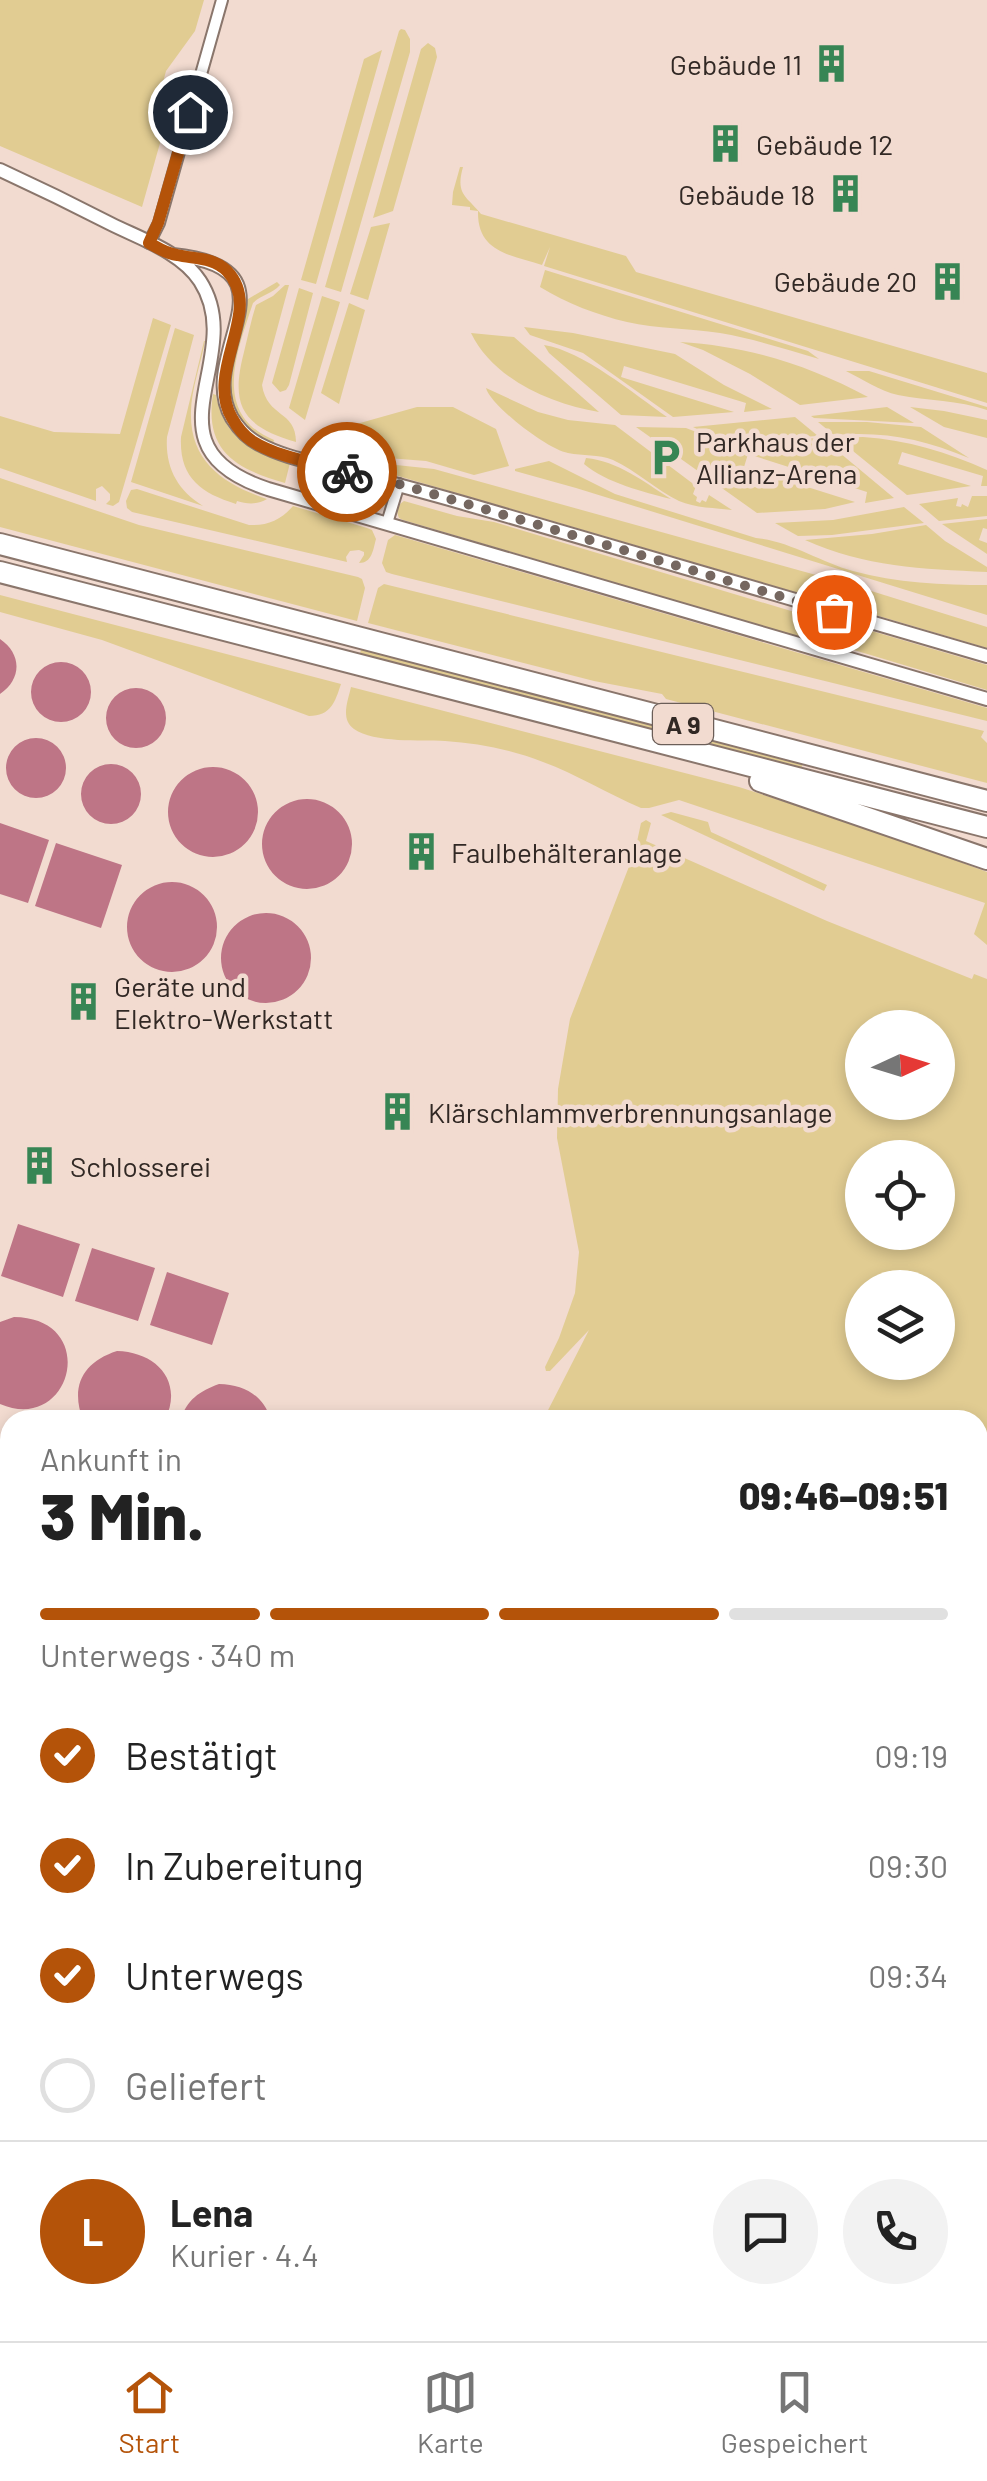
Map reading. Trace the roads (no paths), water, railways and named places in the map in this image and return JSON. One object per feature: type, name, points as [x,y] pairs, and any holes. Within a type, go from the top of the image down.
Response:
[{"type":"highway","name":"A 9","points":[[0,544],[987,801]]},
{"type":"highway","name":"A 9","points":[[0,572],[987,827]]},
{"type":"highway","points":[[643,737],[666,756],[776,786],[987,859]]},
{"type":"street","points":[[149,243],[222,0]]},
{"type":"street","points":[[0,170],[173,255],[198,278],[210,298],[215,334],[201,417],[214,456],[230,473],[246,482],[987,699]]},
{"type":"street","points":[[173,255],[220,265],[237,284],[240,305],[223,382],[228,410],[244,434],[255,442],[322,465],[987,656]]},
{"type":"street","points":[[387,524],[399,484]]},
{"type":"place","name":"Gebäude 11","points":[[832,64]]},
{"type":"place","name":"Gebäude 12","points":[[726,144]]},
{"type":"place","name":"Gebäude 18","points":[[845,194]]},
{"type":"place","name":"Gebäude 20","points":[[947,281]]},
{"type":"place","name":"Parkhaus der Allianz-Arena","points":[[666,457]]},
{"type":"place","name":"Faulbehälteranlage","points":[[421,852]]},
{"type":"place","name":"Geräte und Elektro-Werkstatt","points":[[84,1002]]},
{"type":"place","name":"Klärschlammverbrennungsanlage","points":[[398,1112]]},
{"type":"place","name":"Schlosserei","points":[[40,1166]]}]
